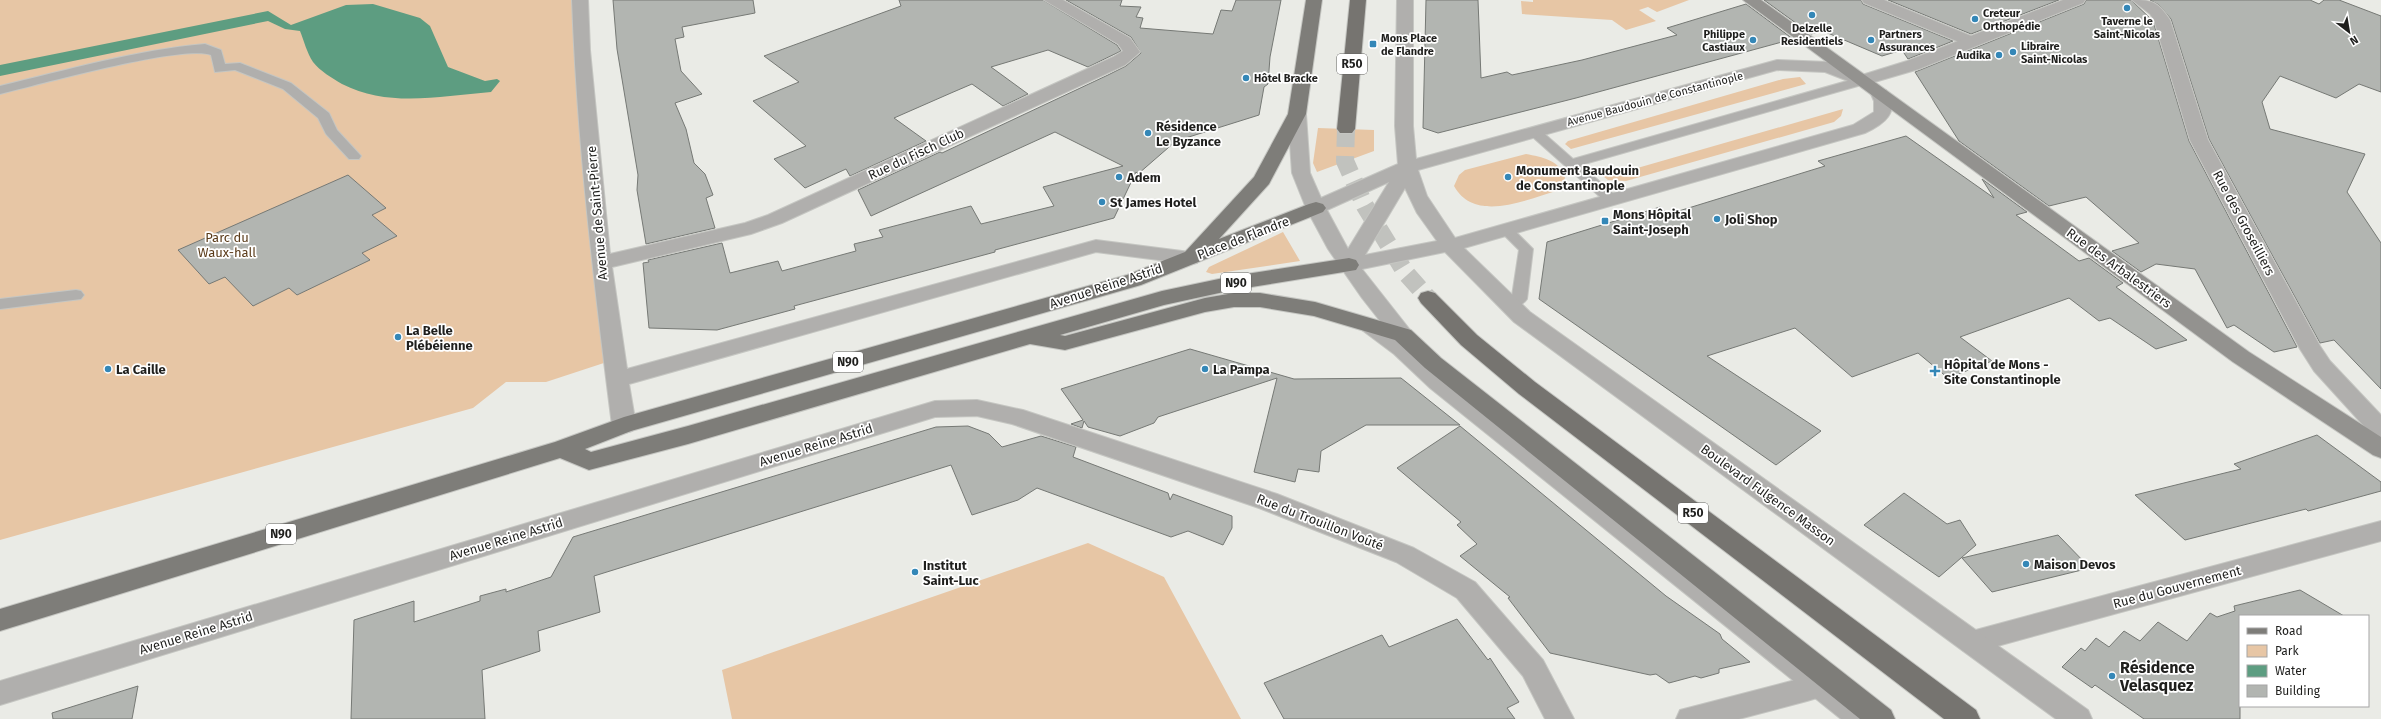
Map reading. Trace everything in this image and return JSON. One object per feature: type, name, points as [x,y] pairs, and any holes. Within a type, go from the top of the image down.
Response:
[{"type":"highway","name":"R50","points":[[1346,129],[1358,0]]},
{"type":"highway","name":"R50","points":[[1428,298],[1469,340],[1527,388],[1966,719]]},
{"type":"main road","points":[[1190,258],[1262,180],[1274,160],[1297,114],[1314,0]]},
{"type":"main road","name":"Rue des Arbalestriers","points":[[1751,0],[2241,357],[2381,449]]},
{"type":"main road","name":"Place de Flandre","points":[[1190,258],[1285,222],[1316,208]]},
{"type":"main road","name":"Avenue Reine Astrid","points":[[0,620],[562,449],[624,425],[1134,280],[1190,258]]},
{"type":"main road","name":"Avenue Reine Astrid","points":[[562,449],[589,461],[688,436],[1162,298],[1312,270],[1353,271]]},
{"type":"main road","points":[[1028,336],[1065,343],[1171,313],[1234,300],[1260,300],[1295,305],[1327,312],[1408,340],[1439,368],[1819,680],[1881,719]]},
{"type":"street","name":"Avenue de Saint-Pierre","points":[[580,0],[582,50],[602,262],[616,380],[624,425]]},
{"type":"street","name":"Rue du Fisch Club","points":[[602,262],[751,228],[775,219],[1119,61],[1132,52],[1124,41],[1052,0]]},
{"type":"street","points":[[1405,0],[1405,144],[1408,167],[1417,195],[1458,254]]},
{"type":"street","points":[[1870,0],[1970,41]]},
{"type":"street","points":[[1861,81],[1913,65],[1970,41],[2077,0]]},
{"type":"street","name":"Rue des Groseilliers","points":[[2140,0],[2156,10],[2162,20],[2199,140],[2311,349],[2322,366],[2381,430]]},
{"type":"street","name":"Avenue Baudouin de Constantinople","points":[[1449,156],[1777,65],[1828,67],[1861,81]]},
{"type":"street","points":[[1353,271],[1458,254],[1516,229],[1859,129],[1885,112],[1885,104],[1880,94]]},
{"type":"street","points":[[1297,114],[1301,173],[1316,208],[1335,245],[1353,271],[1408,340]]},
{"type":"street","name":"Place de Flandre","points":[[1316,208],[1408,167],[1449,156]]},
{"type":"street","points":[[1353,271],[1408,167]]},
{"type":"street","name":"Place de Flandre","points":[[616,380],[1096,246],[1190,258]]},
{"type":"street","name":"Boulevard Fulgence Masson","points":[[1458,254],[1522,317],[2078,719]]},
{"type":"street","name":"Avenue Reine Astrid","points":[[0,693],[935,409],[978,408],[1015,416]]},
{"type":"street","name":"Rue du Trouillon Voûté","points":[[1015,416],[1268,501],[1405,555],[1466,590],[1533,668],[1560,719]]},
{"type":"street","name":"Rue du Gouvernement","points":[[1972,642],[2381,531]]},
{"type":"street","points":[[1690,719],[1807,689],[1819,680]]},
{"type":"lane","points":[[0,90],[104,65],[181,50],[205,48],[218,53],[219,69],[236,66],[287,86],[320,112],[331,131],[354,156]]},
{"type":"lane","points":[[1571,164],[1861,81]]},
{"type":"lane","points":[[1534,132],[1612,200]]},
{"type":"lane","points":[[1509,304],[1520,299],[1526,249],[1516,229]]},
{"type":"lane","points":[[0,304],[76,295]]},
{"type":"lane","points":[[1362,324],[1400,350],[1419,369],[1819,680],[1856,719]]},
{"type":"lane","points":[[1408,340],[1419,369]]},
{"type":"green space","name":"Parc du Waux-hall","points":[[0,0],[580,0],[613,360],[546,382],[506,382],[473,408],[0,540]]},
{"type":"green space","points":[[1533,0],[1689,0],[1657,12],[1648,7],[1639,10],[1656,21],[1626,30],[1612,20],[1522,14],[1521,1],[1533,2]]},
{"type":"green space","points":[[1800,77],[1806,84],[1571,149],[1565,144],[1568,141],[1783,79]]},
{"type":"green space","points":[[1843,109],[1841,116],[1834,122],[1626,181],[1608,180],[1591,167],[1613,175]]},
{"type":"green space","points":[[1318,128],[1374,130],[1374,151],[1317,172],[1313,163]]},
{"type":"green space","points":[[1526,154],[1550,160],[1559,167],[1565,178],[1559,190],[1518,203],[1503,206],[1488,206],[1475,204],[1463,197],[1454,186],[1459,175],[1465,170]]},
{"type":"green space","points":[[1283,232],[1300,261],[1212,274],[1206,272],[1209,267]]},
{"type":"green space","points":[[1088,543],[1164,577],[1241,719],[732,719],[722,670]]},
{"type":"water","points":[[373,4],[420,18],[430,26],[448,67],[485,81],[497,79],[500,81],[491,92],[434,98],[396,98],[378,96],[342,84],[326,74],[313,62],[300,31],[285,29],[268,21],[0,76],[0,65],[268,11],[291,25],[346,5]]},
{"type":"building","points":[[613,0],[753,0],[755,13],[682,27],[684,37],[675,39],[681,71],[702,94],[675,103],[686,129],[694,163],[705,174],[713,195],[706,198],[715,228],[646,244],[637,190],[638,175],[617,49]]},
{"type":"building","points":[[899,0],[1043,0],[1117,45],[1121,51],[1088,67],[1048,50],[991,67],[1028,94],[1003,106],[972,84],[894,118],[926,141],[850,176],[846,169],[805,188],[774,159],[806,146],[753,101],[799,82],[764,56],[901,6]]},
{"type":"building","points":[[1066,0],[1122,0],[1120,6],[1141,7],[1136,17],[1143,18],[1140,28],[1213,34],[1221,10],[1232,11],[1236,0],[1281,0],[1270,57],[1268,84],[1264,87],[1259,115],[1176,141],[1138,174],[1136,172],[1114,218],[995,250],[995,252],[794,306],[795,309],[717,330],[649,328],[643,263],[649,262],[648,260],[722,243],[730,273],[778,261],[782,271],[856,251],[854,244],[883,237],[879,230],[971,206],[981,224],[1054,206],[1043,187],[1123,166],[1055,132],[871,216],[858,190],[940,152],[942,153],[1108,75],[1126,66],[1141,53],[1131,37]]},
{"type":"building","points":[[1426,0],[1478,0],[1481,78],[1507,72],[1512,75],[1582,60],[1677,35],[1667,28],[1746,4],[1793,39],[1576,98],[1438,133],[1423,128]]},
{"type":"building","points":[[1764,0],[1861,0],[1863,4],[1953,41],[1908,59],[1902,50],[1882,56],[1823,31],[1811,34]]},
{"type":"building","points":[[1888,0],[2059,0],[1971,34]]},
{"type":"building","points":[[2086,0],[2131,0],[2153,21],[2189,141],[2297,347],[2274,352],[2234,325],[2227,328],[2195,269],[2156,264],[2141,272],[2112,251],[2139,243],[2086,197],[2049,206],[1959,141],[1915,72],[2084,4]]},
{"type":"building","points":[[2150,0],[2310,0],[2319,4],[2324,0],[2339,0],[2381,16],[2381,92],[2359,84],[2336,98],[2280,76],[2262,102],[2270,129],[2365,154],[2347,192],[2381,243],[2381,389],[2334,340],[2320,343],[2209,139],[2171,19],[2159,5]]},
{"type":"building","points":[[1906,136],[1994,198],[1982,179],[2027,212],[2016,215],[2079,261],[2089,258],[2123,283],[2116,287],[2187,340],[2156,349],[2110,318],[2099,321],[2069,298],[1960,337],[1992,361],[1948,378],[1918,353],[1852,377],[1795,328],[1707,356],[1821,431],[1776,465],[1539,299],[1547,242],[1660,207],[1669,214],[1825,166],[1818,161]]},
{"type":"building","points":[[348,175],[386,208],[372,215],[397,236],[362,253],[370,260],[297,295],[289,288],[253,306],[225,277],[209,284],[178,250]]},
{"type":"building","points":[[1190,349],[1294,379],[1401,378],[1460,425],[1366,425],[1321,451],[1319,472],[1298,469],[1295,482],[1254,472],[1277,378],[1158,417],[1154,423],[1120,436],[1088,427],[1084,421],[1082,428],[1071,424],[1083,420],[1061,389]]},
{"type":"building","points":[[968,426],[989,434],[1002,447],[1041,436],[1076,447],[1073,457],[1168,493],[1170,500],[1173,494],[1232,516],[1232,528],[1223,545],[1188,531],[1171,537],[1037,488],[1018,500],[972,515],[951,465],[594,576],[600,612],[538,631],[540,651],[482,670],[485,719],[351,719],[354,620],[414,601],[414,622],[480,601],[480,596],[506,589],[506,592],[551,577],[573,537],[936,427]]},
{"type":"building","points":[[1460,426],[1666,596],[1720,634],[1722,639],[1750,662],[1719,669],[1719,673],[1701,678],[1695,676],[1669,683],[1656,674],[1650,675],[1550,653],[1508,598],[1510,597],[1460,556],[1477,544],[1457,525],[1461,522],[1397,468]]},
{"type":"building","points":[[2317,435],[2381,482],[2381,491],[2308,511],[2306,509],[2185,540],[2135,495],[2241,469],[2234,464]]},
{"type":"building","points":[[1904,493],[1947,524],[1960,520],[1976,545],[1939,577],[1864,525]]},
{"type":"building","name":"Maison Devos","points":[[2058,535],[2090,568],[1992,592],[1962,558]]},
{"type":"building","points":[[2300,590],[2342,615],[2239,615],[2240,719],[2144,719],[2095,685],[2092,688],[2062,667],[2081,648],[2085,651],[2096,638],[2109,647],[2124,631],[2140,641],[2158,622],[2187,641],[2210,613],[2217,617],[2235,611],[2234,606]]},
{"type":"building","points":[[1457,619],[1488,660],[1490,658],[1519,702],[1507,708],[1515,719],[1284,719],[1264,683],[1382,635],[1389,647]]},
{"type":"building","points":[[138,686],[132,719],[53,719],[52,713]]},
{"type":"tunnel","points":[[1346,129],[1345,161],[1365,206],[1405,272],[1428,298]]},
{"type":"place","name":"Taverne le Saint-Nicolas","points":[[2127,8]]},
{"type":"place","name":"Delzelle Residentiels","points":[[1812,15]]},
{"type":"place","name":"Creteur Orthopédie","points":[[1975,19]]},
{"type":"place","name":"Philippe Castiaux","points":[[1753,40]]},
{"type":"place","name":"Partners Assurances","points":[[1871,40]]},
{"type":"place","name":"Mons Place de Flandre","points":[[1373,44]]},
{"type":"place","name":"Libraire Saint-Nicolas","points":[[2013,52]]},
{"type":"place","name":"Audika","points":[[1999,55]]},
{"type":"place","name":"Hôtel Bracke","points":[[1246,78]]},
{"type":"place","name":"Résidence Le Byzance","points":[[1148,133]]},
{"type":"place","name":"Adem","points":[[1119,177]]},
{"type":"place","name":"Monument Baudouin de Constantinople","points":[[1508,177]]},
{"type":"place","name":"St James Hotel","points":[[1102,202]]},
{"type":"place","name":"Joli Shop","points":[[1717,219]]},
{"type":"place","name":"Mons Hôpital Saint-Joseph","points":[[1605,221]]},
{"type":"place","name":"La Belle Plébéienne","points":[[398,337]]},
{"type":"place","name":"La Caille","points":[[108,369]]},
{"type":"place","name":"La Pampa","points":[[1205,369]]},
{"type":"place","name":"Hôpital de Mons - Site Constantinople","points":[[1935,371]]},
{"type":"place","name":"Maison Devos","points":[[2026,564]]},
{"type":"place","name":"Institut Saint-Luc","points":[[915,572]]},
{"type":"place","name":"Résidence Velasquez","points":[[2112,676]]}]
